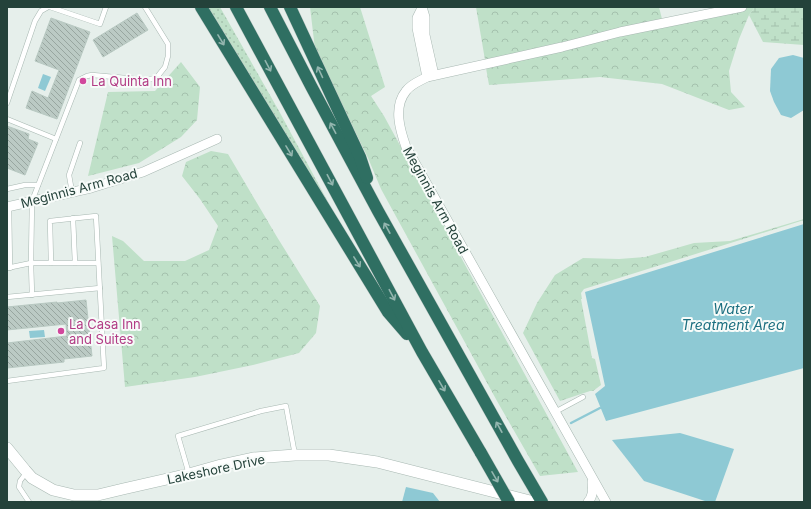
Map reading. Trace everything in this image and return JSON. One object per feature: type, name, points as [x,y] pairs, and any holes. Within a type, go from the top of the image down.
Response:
[{"type":"highway","points":[[201,7],[388,312],[422,352]]},
{"type":"highway","points":[[236,7],[422,352],[509,502]]},
{"type":"highway","points":[[270,7],[378,211],[518,462],[542,502]]},
{"type":"highway","points":[[290,7],[360,157],[378,211]]},
{"type":"street","points":[[422,7],[417,18],[417,28],[431,76]]},
{"type":"street","name":"Meginnis Arm Road","points":[[606,502],[406,147],[400,124],[400,104],[403,95],[412,85],[431,76],[562,47],[620,32],[742,7]]},
{"type":"street","name":"Meginnis Arm Road","points":[[8,207],[91,188],[142,172],[217,139]]},
{"type":"street","name":"Lakeshore Drive","points":[[7,448],[32,478],[53,490],[74,495],[98,494],[123,489],[253,458],[329,455],[377,462],[534,502]]},
{"type":"street","points":[[588,502],[594,491],[592,478]]},
{"type":"lane","points":[[7,103],[36,21],[41,12],[49,7],[100,24],[106,7]]},
{"type":"lane","points":[[32,294],[32,202],[79,80],[92,75],[148,80],[157,77],[165,68],[168,56],[168,44],[145,7]]},
{"type":"lane","points":[[7,119],[56,139]]},
{"type":"lane","points":[[72,192],[69,175],[80,143]]},
{"type":"lane","points":[[7,189],[25,185],[38,185]]},
{"type":"lane","points":[[8,207],[9,268],[31,263],[98,263]]},
{"type":"lane","points":[[7,381],[104,368],[96,216],[50,221],[51,263]]},
{"type":"lane","points":[[73,218],[75,263]]},
{"type":"lane","points":[[7,297],[100,288]]},
{"type":"lane","points":[[555,412],[583,397]]},
{"type":"lane","points":[[189,474],[178,436],[262,411],[286,406],[295,456]]},
{"type":"lane","points":[[27,472],[20,481],[19,487],[29,502]]},
{"type":"green space","points":[[205,7],[220,7],[279,111],[334,213]]},
{"type":"green space","points":[[310,7],[360,7],[385,87],[371,96],[384,116],[578,472],[540,476],[497,401],[381,189],[368,158],[315,49]]},
{"type":"green space","points":[[476,7],[659,7],[662,19],[485,60]]},
{"type":"green space","points":[[730,7],[755,7],[749,15],[739,39],[729,71],[731,92],[745,107],[729,110],[662,84],[600,77],[489,85],[486,68]]},
{"type":"green space","points":[[755,7],[804,7],[804,45],[763,42],[749,15]]},
{"type":"green space","points":[[181,62],[200,87],[197,120],[181,137],[139,163],[88,176],[108,92],[155,91]]},
{"type":"green space","points":[[211,151],[228,154],[320,306],[316,333],[299,353],[253,365],[195,377],[125,387],[112,236],[123,241],[144,261],[185,261],[209,250],[218,226],[182,176],[186,162]]},
{"type":"green space","points":[[804,219],[584,289],[581,293],[581,299],[592,358],[595,359],[601,385],[593,391],[560,401],[523,333],[537,303],[555,275],[583,258],[619,259],[645,257],[694,243],[730,241]]},
{"type":"water","points":[[793,55],[804,58],[804,110],[791,118],[781,115],[770,91],[771,69],[779,58]]},
{"type":"water","points":[[43,74],[51,77],[45,91],[38,88]]},
{"type":"water","name":"Water Treatment Area","points":[[804,224],[804,368],[606,421],[595,394],[605,386],[585,292]]},
{"type":"water","points":[[44,330],[45,337],[30,338],[29,331]]},
{"type":"water","points":[[680,433],[734,449],[715,502],[708,502],[644,481],[612,440]]},
{"type":"water","points":[[406,487],[433,493],[440,502],[402,502]]},
{"type":"building","points":[[137,13],[148,30],[103,57],[93,40]]},
{"type":"building","points":[[51,18],[90,32],[57,119],[26,108],[32,91],[48,98],[59,70],[35,61]]},
{"type":"building","points":[[7,126],[29,134],[28,139],[38,143],[25,175],[7,168]]},
{"type":"building","points":[[86,300],[92,356],[64,359],[64,362],[7,368],[7,343],[67,336],[66,324],[7,330],[7,307]]},
{"type":"waterway","points":[[571,423],[600,408]]},
{"type":"place","name":"La Quinta Inn","points":[[83,81]]},
{"type":"place","name":"La Casa Inn and Suites","points":[[61,331]]}]
